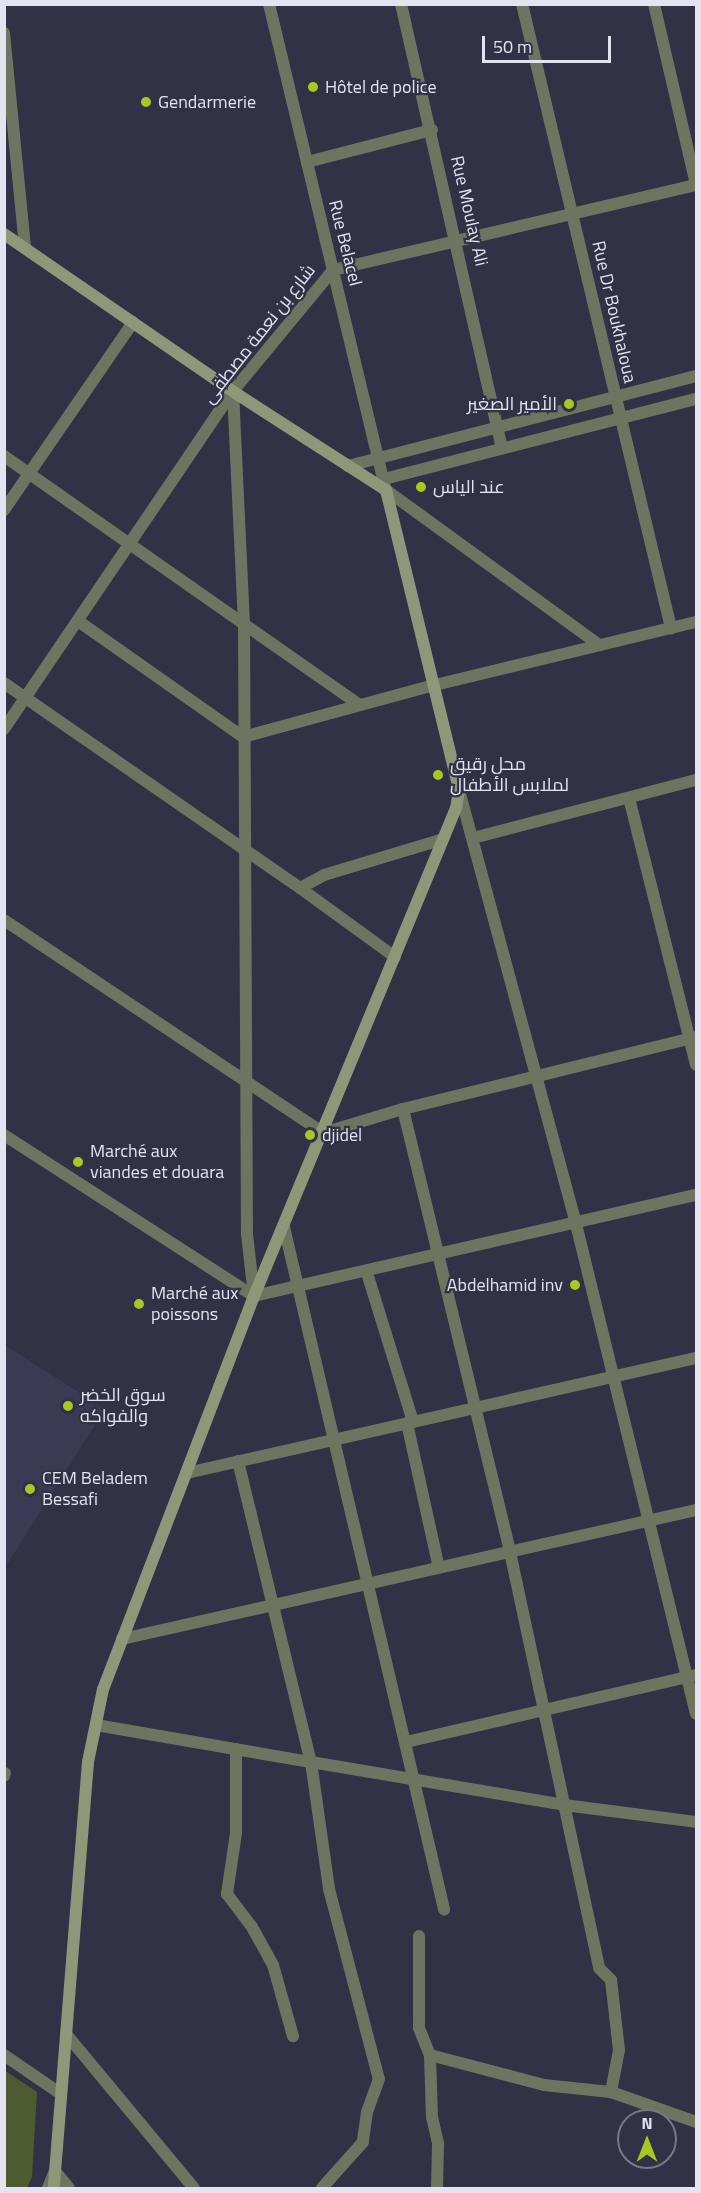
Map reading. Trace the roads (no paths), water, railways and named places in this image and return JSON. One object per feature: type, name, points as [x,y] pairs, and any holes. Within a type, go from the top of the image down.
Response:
[{"type":"main road","points":[[4,234],[233,391],[348,466],[385,485],[459,790],[443,839],[254,1296],[103,1689],[88,1762],[54,2188]]},
{"type":"street","name":"Rue Belacel","points":[[269,4],[385,485]]},
{"type":"street","name":"Rue Moulay Ali","points":[[401,4],[458,240],[502,448]]},
{"type":"street","name":"Rue Dr Boukhaloua","points":[[522,4],[671,628]]},
{"type":"street","points":[[654,4],[696,184]]},
{"type":"street","points":[[4,33],[25,248]]},
{"type":"street","points":[[307,162],[432,130]]},
{"type":"street","name":"شارع بن نعمة مصطفى","points":[[4,729],[233,391],[333,270],[696,184]]},
{"type":"street","points":[[4,510],[132,322]]},
{"type":"street","points":[[348,466],[696,376]]},
{"type":"street","points":[[233,391],[244,623],[243,848],[247,1234],[254,1296]]},
{"type":"street","points":[[385,485],[502,448],[696,399]]},
{"type":"street","points":[[4,456],[131,542],[360,705]]},
{"type":"street","points":[[385,485],[598,644]]},
{"type":"street","points":[[78,621],[243,737]]},
{"type":"street","points":[[243,737],[435,685],[696,622]]},
{"type":"street","points":[[4,683],[243,848],[395,957]]},
{"type":"street","points":[[473,838],[696,780]]},
{"type":"street","points":[[459,790],[538,1076],[692,1676],[696,1714]]},
{"type":"street","points":[[629,798],[693,1038],[696,1065]]},
{"type":"street","points":[[300,888],[324,875],[443,839]]},
{"type":"street","points":[[4,920],[323,1133],[403,1109],[693,1038]]},
{"type":"street","points":[[403,1109],[510,1552],[599,1968],[611,1980],[619,2050],[611,2092]]},
{"type":"street","points":[[4,1135],[254,1296],[438,1257],[696,1196]]},
{"type":"street","points":[[284,1227],[444,1909]]},
{"type":"street","points":[[367,1273],[410,1422],[439,1568]]},
{"type":"street","points":[[187,1473],[696,1358]]},
{"type":"street","points":[[238,1461],[311,1762],[329,1889],[379,2079],[367,2112],[363,2142],[322,2188]]},
{"type":"street","points":[[122,1639],[696,1510]]},
{"type":"street","points":[[406,1742],[692,1676]]},
{"type":"street","points":[[96,1725],[564,1805],[696,1822]]},
{"type":"street","points":[[236,1749],[236,1833],[227,1894],[252,1927],[273,1965],[293,2036]]},
{"type":"street","points":[[419,1936],[419,2028],[430,2055],[432,2117],[438,2144],[437,2188]]},
{"type":"street","points":[[66,2034],[194,2188]]},
{"type":"street","points":[[4,2055],[61,2094]]},
{"type":"street","points":[[430,2055],[544,2085],[611,2092],[696,2122]]},
{"type":"street","points":[[48,2188],[55,2172],[69,2188]]},
{"type":"place","name":"Hôtel de police","points":[[313,87]]},
{"type":"place","name":"Gendarmerie","points":[[146,102]]},
{"type":"place","name":"الأمير الصغير","points":[[569,404]]},
{"type":"place","name":"عند الياس","points":[[421,487]]},
{"type":"place","name":"محل رقيق لملابس الأطفال","points":[[438,775]]},
{"type":"place","name":"djidel","points":[[310,1135]]},
{"type":"place","name":"Marché aux viandes et douara","points":[[78,1162]]},
{"type":"place","name":"Abdelhamid inv","points":[[575,1285]]},
{"type":"place","name":"Marché aux poissons","points":[[139,1304]]},
{"type":"place","name":"سوق الخضر والفواكه","points":[[68,1406]]},
{"type":"place","name":"CEM Beladem Bessafi","points":[[30,1489]]}]
